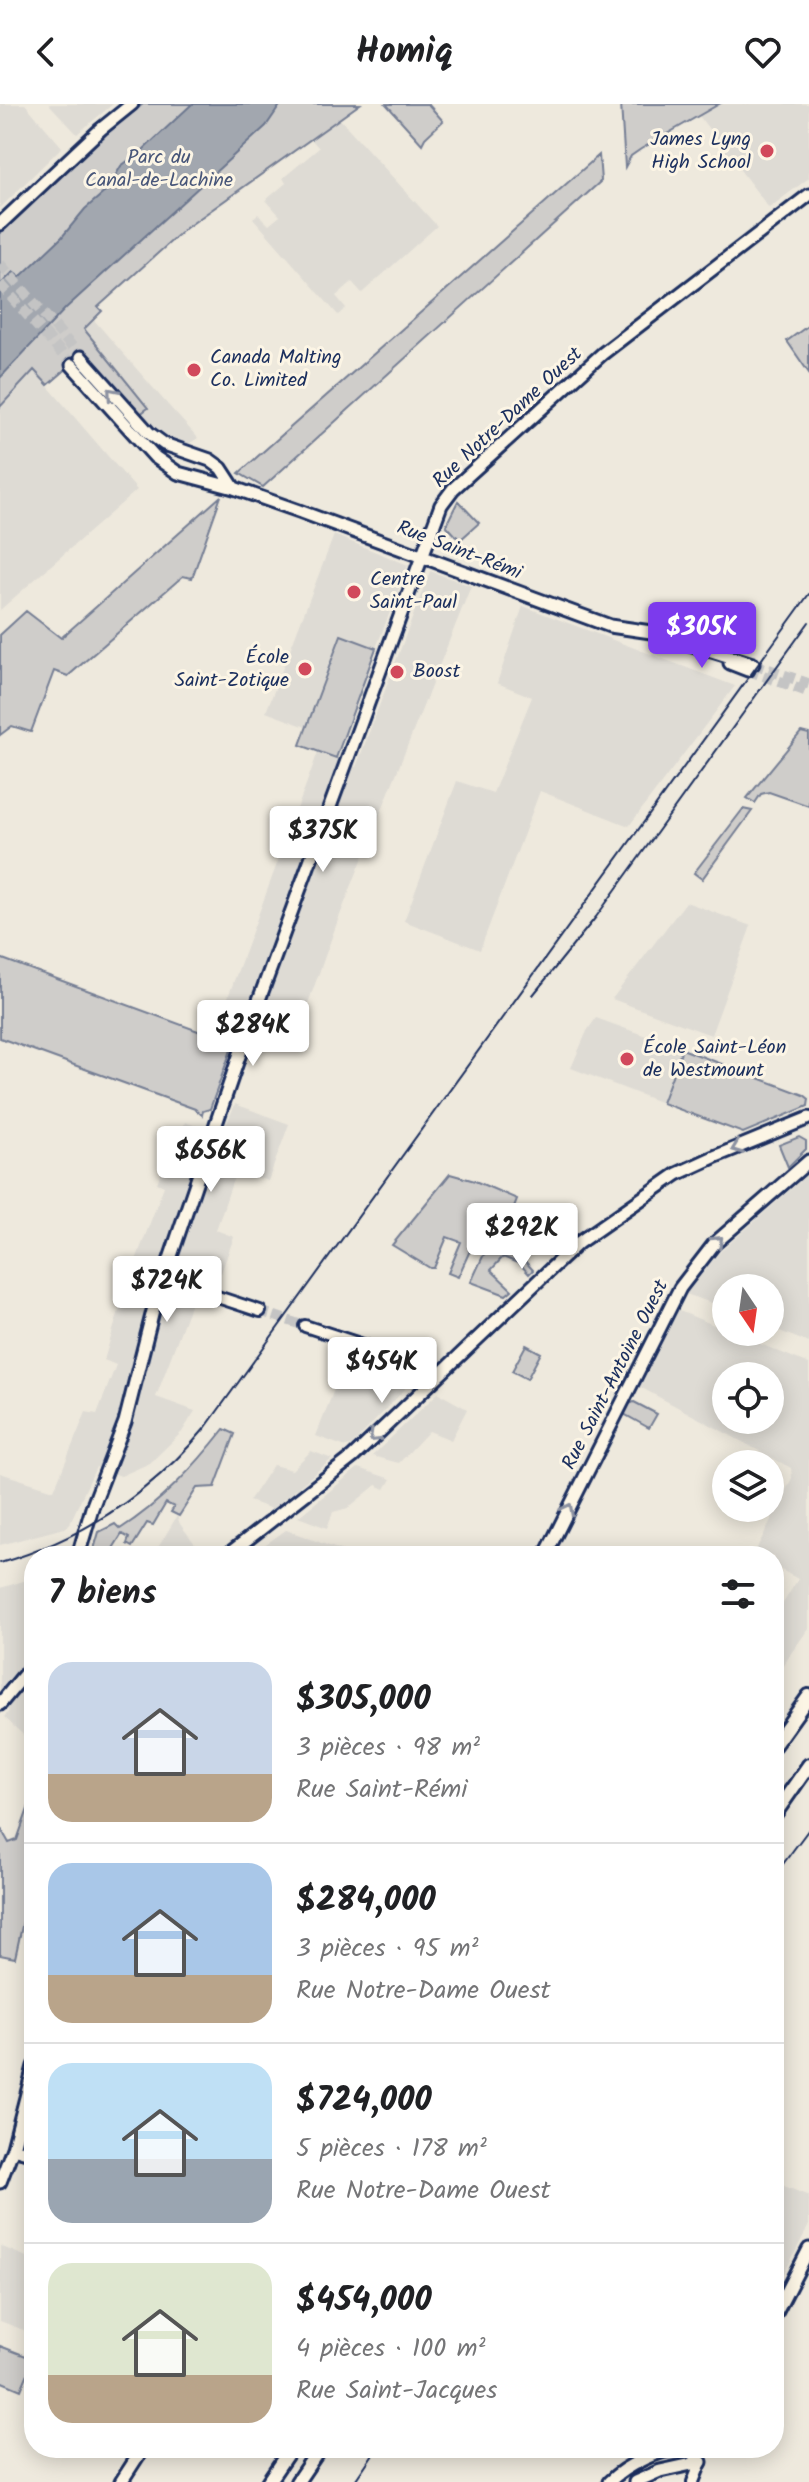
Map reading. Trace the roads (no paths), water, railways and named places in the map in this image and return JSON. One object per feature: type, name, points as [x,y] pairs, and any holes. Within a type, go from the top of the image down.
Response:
[{"type":"highway","points":[[784,1731],[809,1696]]},
{"type":"highway","points":[[784,1801],[809,1765]]},
{"type":"highway","points":[[268,2482],[284,2458]]},
{"type":"highway","points":[[297,2482],[313,2458]]},
{"type":"main road","points":[[0,224],[132,104]]},
{"type":"main road","name":"Rue Notre-Dame Ouest","points":[[82,1546],[92,1508],[125,1422],[163,1279],[259,998],[439,509],[453,489],[602,354],[809,195]]},
{"type":"main road","name":"Rue Saint-Rémi","points":[[234,488],[221,468],[210,460],[164,444],[149,433],[76,361],[162,463],[186,476],[234,488],[607,625],[651,632],[751,667]]},
{"type":"main road","points":[[239,1546],[343,1467],[573,1248],[638,1200],[700,1163],[809,1118]]},
{"type":"main road","name":"Rue Saint-Antoine Ouest","points":[[550,1546],[680,1288],[714,1244],[809,1161]]},
{"type":"main road","points":[[0,1704],[24,1675]]},
{"type":"main road","points":[[0,2182],[24,2105]]},
{"type":"main road","points":[[13,2148],[24,2151]]},
{"type":"main road","points":[[784,2298],[809,2249]]},
{"type":"main road","points":[[121,2482],[137,2458]]},
{"type":"main road","points":[[609,2482],[636,2462],[650,2458]]},
{"type":"main road","points":[[696,2458],[701,2462]]},
{"type":"main road","points":[[635,2482],[656,2473],[701,2462],[703,2458]]},
{"type":"street","points":[[163,1279],[260,1311]]},
{"type":"street","points":[[305,1326],[418,1363],[430,1370],[435,1378]]},
{"type":"street","points":[[693,2482],[701,2462]]},
{"type":"tunnel","points":[[0,264],[81,357]]},
{"type":"tunnel","points":[[0,284],[72,365]]},
{"type":"tunnel","points":[[753,664],[809,684]]},
{"type":"tunnel","points":[[748,670],[809,692]]},
{"type":"tunnel","points":[[260,1311],[305,1326]]},
{"type":"railway","points":[[47,1546],[87,1527],[139,1493],[206,1427],[809,594]]},
{"type":"railway","points":[[533,995],[596,917],[809,622]]},
{"type":"railway","points":[[0,1563],[24,1555]]},
{"type":"railway","points":[[784,1863],[809,1829]]},
{"type":"railway","points":[[354,2482],[370,2458]]},
{"type":"place","name":"James Lyng High School","points":[[767,151]]},
{"type":"place","name":"Canada Malting Co. Limited","points":[[194,370]]},
{"type":"place","name":"Centre Saint-Paul","points":[[354,592]]},
{"type":"place","name":"École Saint-Zotique","points":[[305,669]]},
{"type":"place","name":"Boost","points":[[397,672]]},
{"type":"place","name":"École Saint-Léon de Westmount","points":[[627,1059]]},
{"type":"park label","name":"Parc du Canal-de-Lachine","points":[[159,170]]}]
